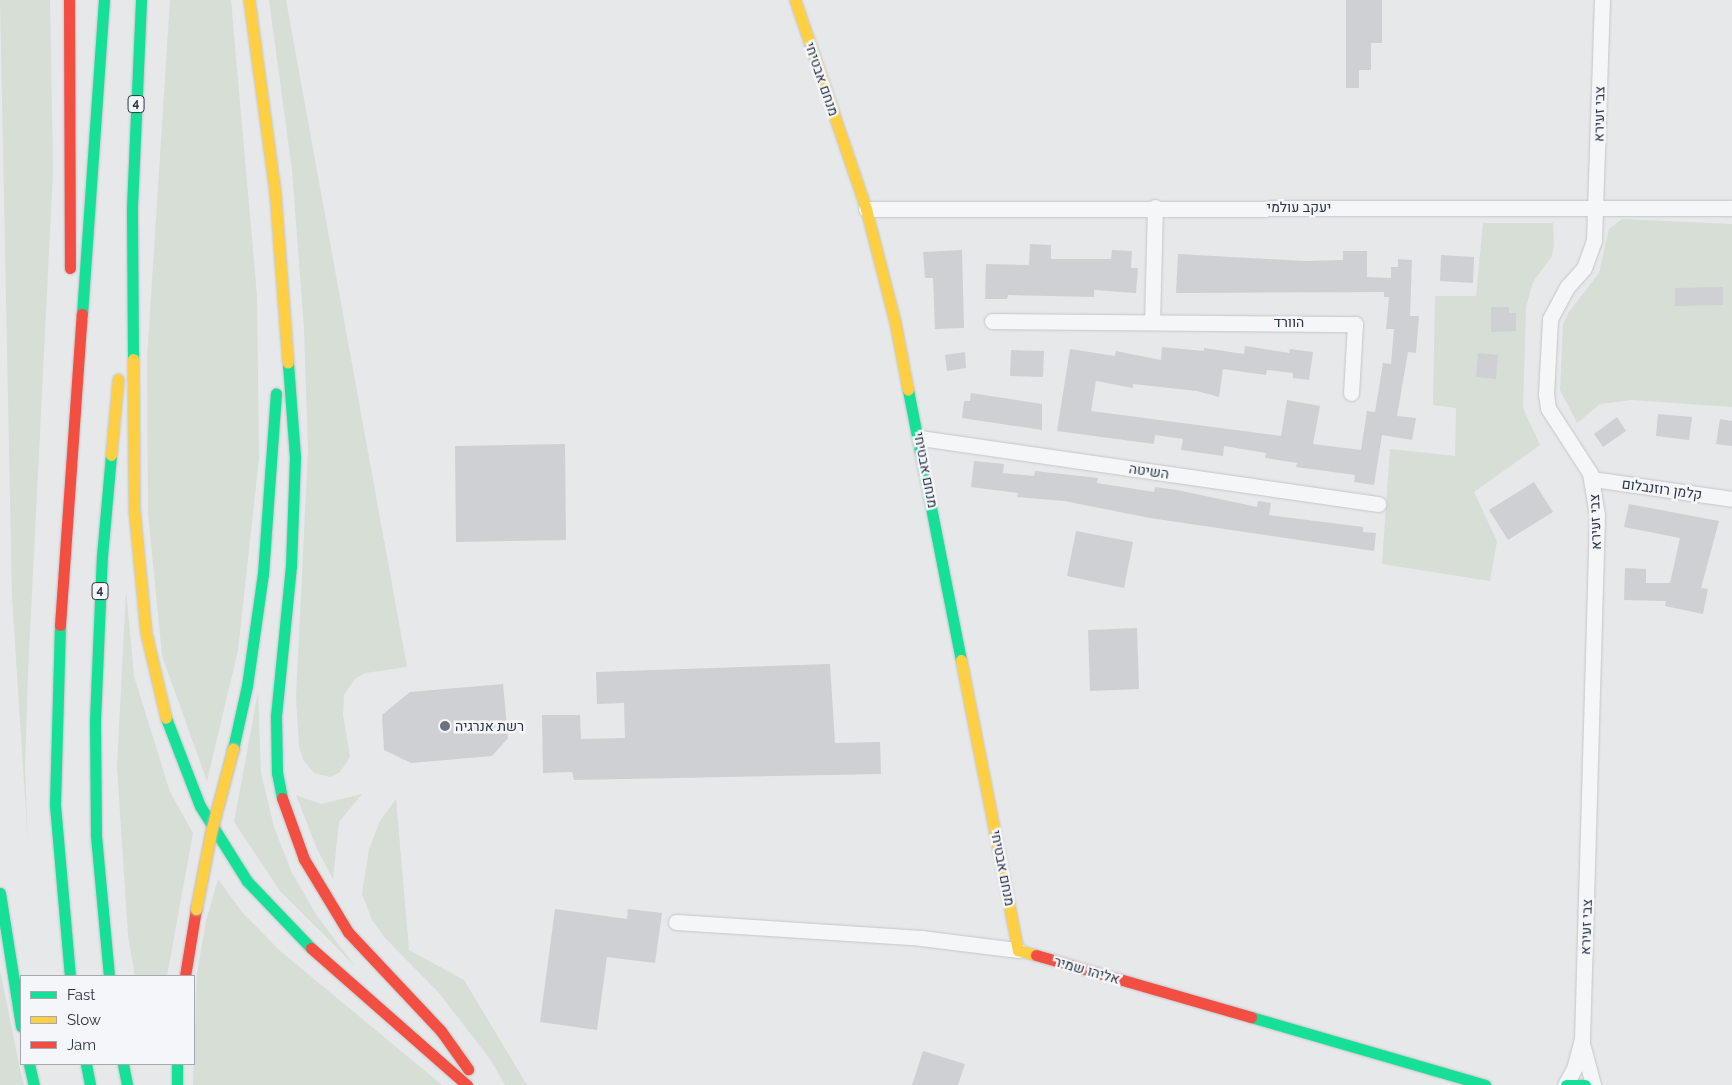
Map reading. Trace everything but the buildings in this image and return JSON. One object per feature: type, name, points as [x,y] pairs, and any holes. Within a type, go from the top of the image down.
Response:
[{"type":"main road","points":[[69,0],[70,282]]},
{"type":"main road","points":[[70,975],[60,876],[55,752],[56,678],[104,0]]},
{"type":"main road","name":"4","points":[[109,975],[96,835],[95,721],[102,556],[132,207],[141,0]]},
{"type":"main road","points":[[249,0],[275,192],[295,457],[290,566],[276,716],[277,773],[284,806],[304,859],[330,907],[348,932],[441,1031],[479,1085]]},
{"type":"main road","name":"מנחם אבטיחי","points":[[795,0],[866,209],[920,438],[1018,950]]},
{"type":"main road","points":[[132,207],[134,509],[148,641],[169,731],[200,806],[227,853],[273,911],[468,1085]]},
{"type":"main road","points":[[185,975],[211,832],[233,749],[253,647],[269,510],[281,306],[280,252]]},
{"type":"main road","points":[[70,312],[70,482]]},
{"type":"main road","points":[[0,893],[20,1020]]},
{"type":"main road","name":"אליהו שמיר","points":[[1018,950],[1485,1085]]},
{"type":"main road","points":[[29,1065],[34,1085]]},
{"type":"main road","points":[[86,1065],[90,1085]]},
{"type":"main road","points":[[123,1065],[127,1085]]},
{"type":"main road","points":[[177,1065],[177,1085]]},
{"type":"main road","points":[[1565,1085],[1585,1085]]},
{"type":"street","name":"צבי זעירא","points":[[1565,1085],[1574,1069],[1582,1040],[1597,515],[1592,479],[1548,408],[1546,394],[1550,319],[1567,287],[1584,268],[1590,257],[1596,207],[1602,0]]},
{"type":"street","name":"יעקב עולמי","points":[[866,209],[1155,207],[1732,208]]},
{"type":"street","points":[[1152,322],[1155,207]]},
{"type":"street","name":"הוורד","points":[[992,321],[1355,324],[1351,394]]},
{"type":"street","name":"השיטה","points":[[920,438],[1378,504]]},
{"type":"street","name":"קלמן רוזנבלום","points":[[1592,479],[1732,500]]},
{"type":"street","name":"אליהו שמיר","points":[[676,922],[921,938],[1018,950]]},
{"type":"street","name":"צבי זעירא","points":[[1582,1040],[1593,1085]]},
{"type":"shaded area","points":[[0,0],[50,0],[53,172],[28,673],[25,768],[28,844],[12,597]]},
{"type":"shaded area","points":[[170,0],[231,0],[257,296],[259,458],[238,650],[207,781],[162,656],[148,513],[147,359]]},
{"type":"shaded area","points":[[269,0],[286,0],[407,667],[365,673],[355,679],[344,695],[343,715],[350,757],[340,772],[330,777],[314,773],[303,760],[299,746],[296,697],[308,450],[304,328],[292,170]]},
{"type":"shaded area","points":[[1622,219],[1732,224],[1732,407],[1632,400],[1600,404],[1577,423],[1560,390],[1563,325],[1568,313],[1599,273],[1609,229]]},
{"type":"shaded area","points":[[1483,223],[1553,223],[1554,245],[1552,256],[1533,282],[1526,307],[1523,408],[1540,445],[1474,492],[1497,541],[1490,581],[1382,564],[1390,449],[1455,456],[1456,408],[1433,405],[1435,296],[1476,296]]},
{"type":"shaded area","points":[[126,590],[134,676],[170,792],[193,833],[167,975],[135,975],[128,935],[117,767]]},
{"type":"shaded area","points":[[258,692],[261,773],[274,827],[292,873],[317,916],[355,966],[280,891],[234,822]]},
{"type":"shaded area","points":[[362,794],[339,822],[333,879],[317,849],[296,795],[321,804]]},
{"type":"shaded area","points":[[396,799],[409,950],[464,980],[527,1085],[505,1085],[490,1059],[439,993],[386,939],[372,920],[362,894],[369,849],[380,821]]},
{"type":"shaded area","points":[[218,879],[242,912],[279,950],[442,1085],[193,1085],[197,973],[206,921]]},
{"type":"shaded area","points":[[0,970],[21,1074],[24,1085],[0,1085]]},
{"type":"traffic: fast","points":[[82,314],[104,0]]},
{"type":"traffic: fast","points":[[133,359],[132,207],[141,0]]},
{"type":"traffic: fast","points":[[282,798],[277,773],[276,716],[291,566],[295,457],[288,363]]},
{"type":"traffic: fast","points":[[908,390],[961,660]]},
{"type":"traffic: fast","points":[[233,749],[247,686],[263,574],[276,393]]},
{"type":"traffic: fast","points":[[109,975],[96,835],[95,721],[102,556],[111,455]]},
{"type":"traffic: fast","points":[[60,625],[55,805],[70,975]]},
{"type":"traffic: fast","points":[[166,718],[200,806],[247,881],[311,948]]},
{"type":"traffic: fast","points":[[0,893],[20,1020]]},
{"type":"traffic: fast","points":[[1251,1017],[1485,1085]]},
{"type":"traffic: fast","points":[[29,1065],[34,1085]]},
{"type":"traffic: fast","points":[[86,1065],[90,1085]]},
{"type":"traffic: fast","points":[[123,1065],[127,1085]]},
{"type":"traffic: fast","points":[[177,1065],[177,1085]]},
{"type":"traffic: fast","points":[[1566,1085],[1585,1085]]},
{"type":"traffic: slow","points":[[249,0],[275,192],[288,363]]},
{"type":"traffic: slow","points":[[795,0],[866,209],[895,322],[908,390]]},
{"type":"traffic: slow","points":[[133,359],[134,509],[146,633],[166,718]]},
{"type":"traffic: slow","points":[[111,455],[118,379]]},
{"type":"traffic: slow","points":[[961,660],[1018,950],[1036,955]]},
{"type":"traffic: slow","points":[[196,909],[211,832],[233,749]]},
{"type":"traffic: jam","points":[[69,0],[70,268]]},
{"type":"traffic: jam","points":[[60,625],[82,314]]},
{"type":"traffic: jam","points":[[282,798],[304,859],[348,932],[441,1031],[468,1069]]},
{"type":"traffic: jam","points":[[185,975],[196,909]]},
{"type":"traffic: jam","points":[[311,948],[467,1085]]},
{"type":"traffic: jam","points":[[1036,955],[1251,1017]]},
{"type":"place","name":"רשת אנרגיה","points":[[445,726]]}]
